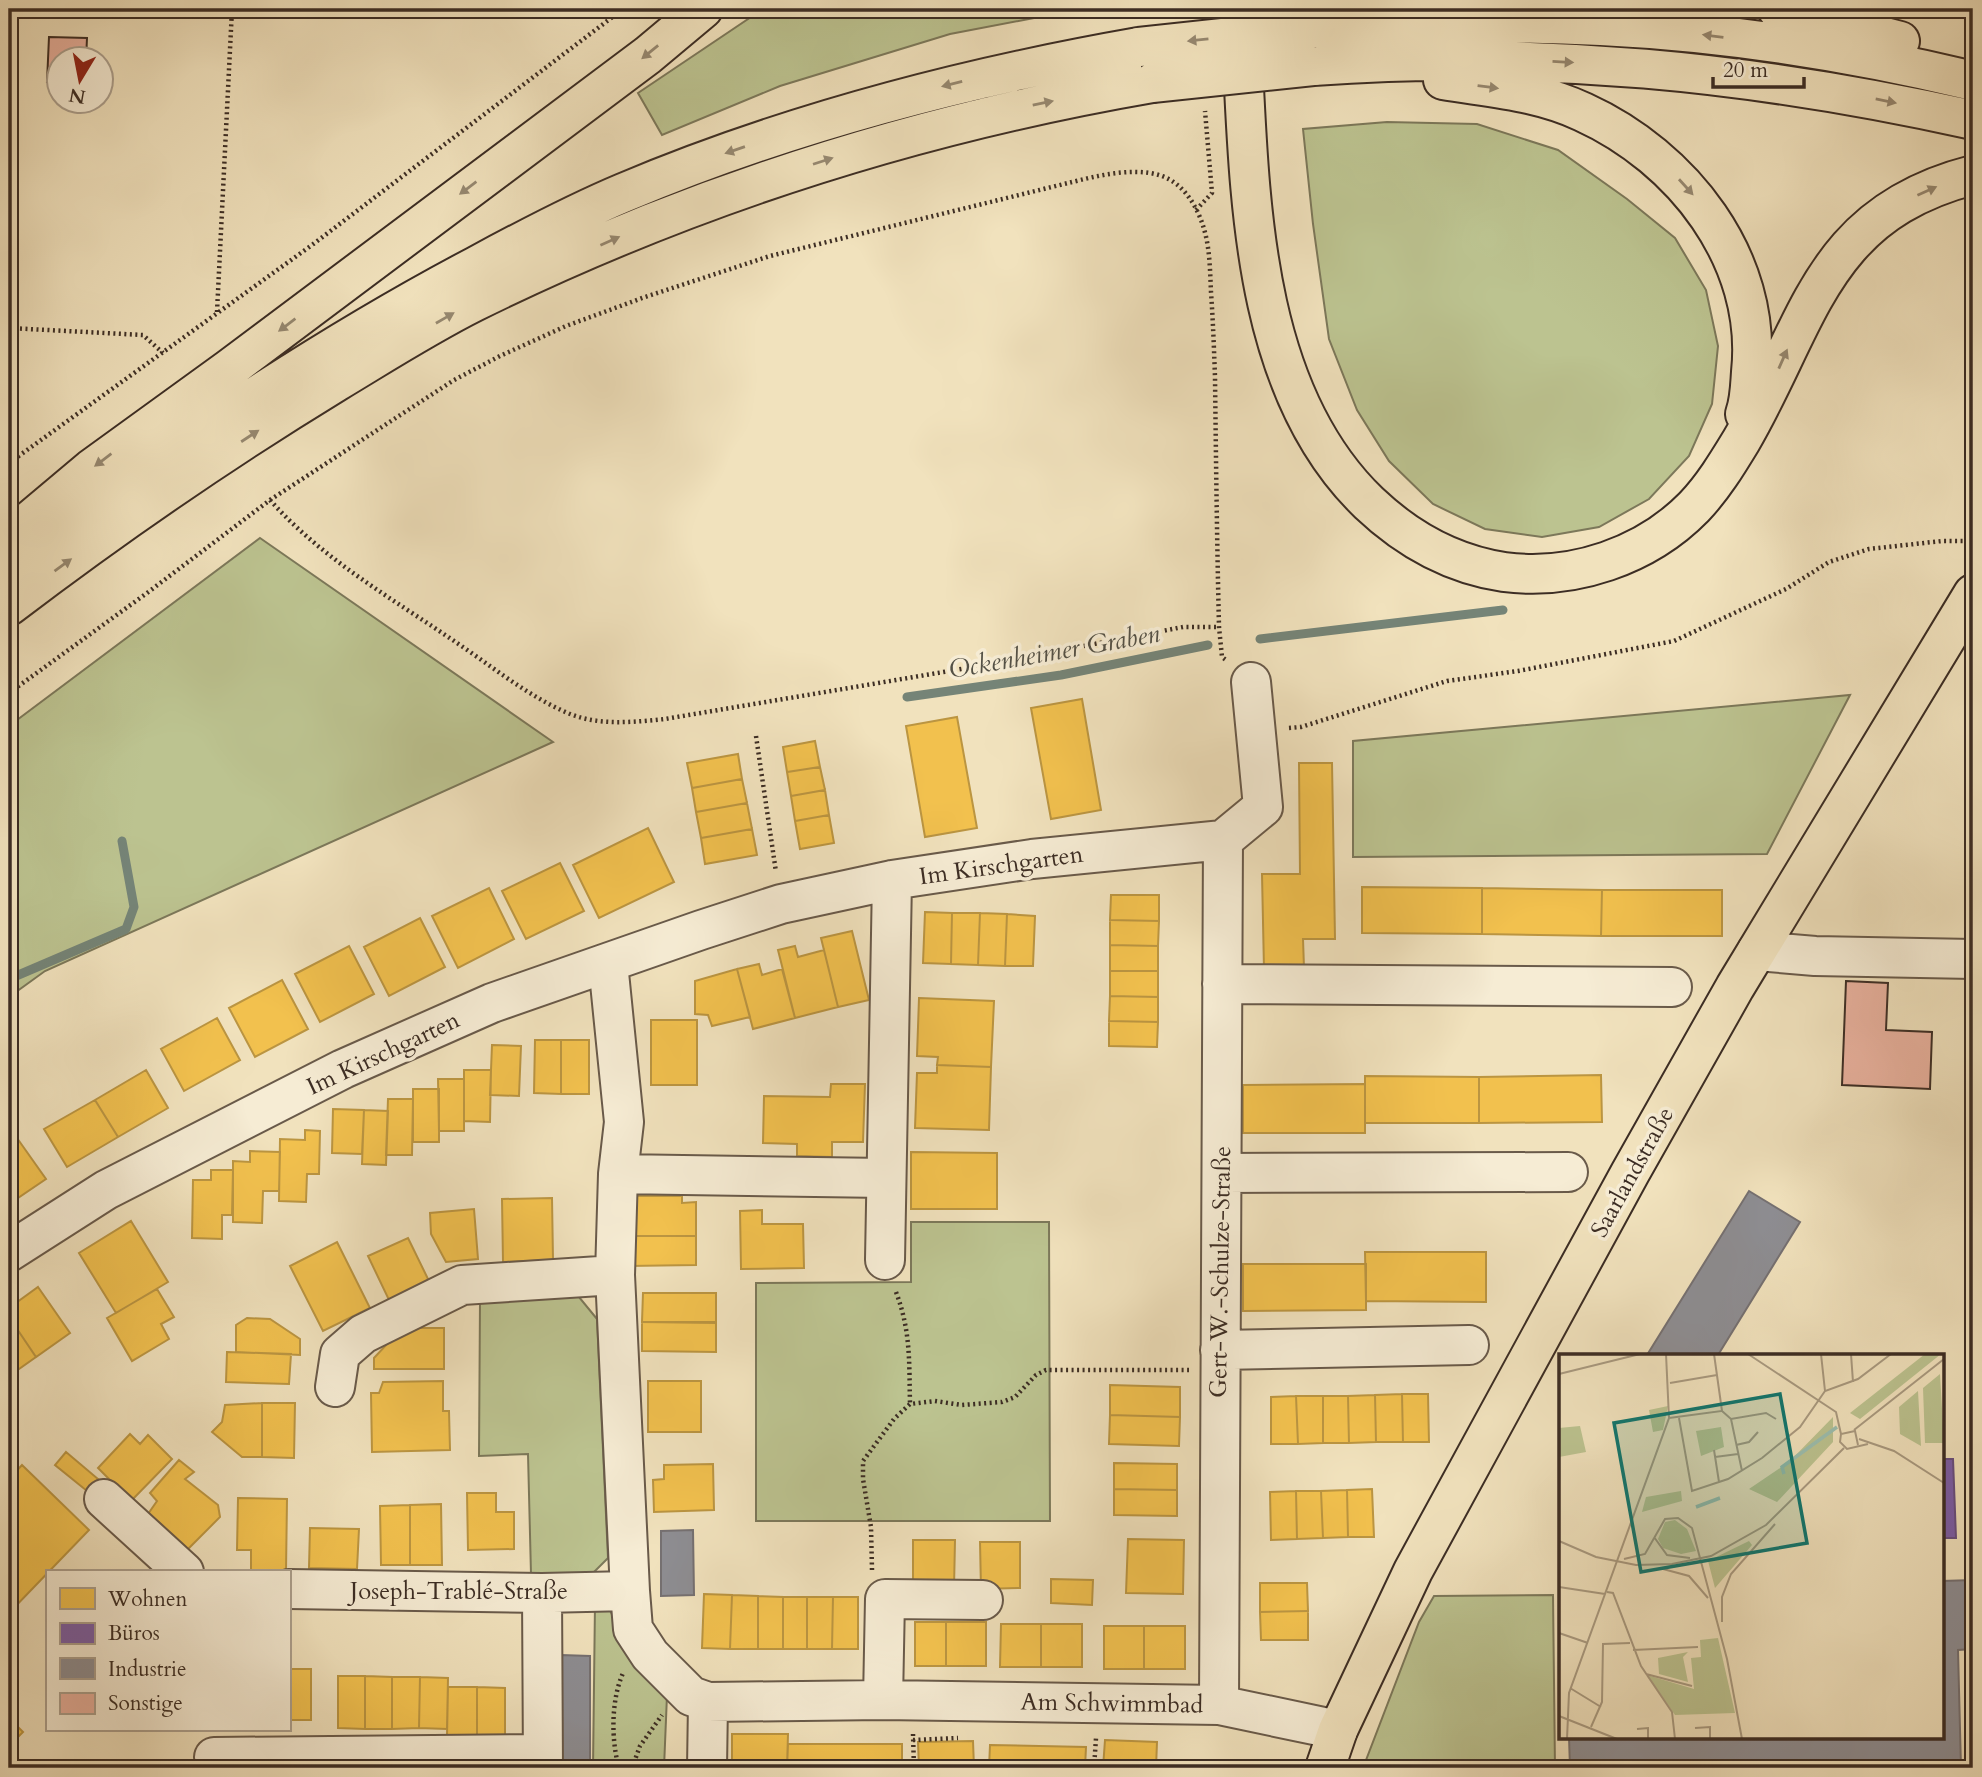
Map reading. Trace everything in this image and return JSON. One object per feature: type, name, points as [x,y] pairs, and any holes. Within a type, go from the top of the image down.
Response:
[{"type":"main road","points":[[9,538],[91,469],[648,55],[703,9]]},
{"type":"main road","points":[[1240,9],[1252,203],[1260,262],[1279,348],[1303,413],[1339,471],[1384,517],[1410,537],[1460,562],[1515,573],[1544,574],[1571,570],[1599,564],[1625,554],[1673,526],[1713,485],[1728,462],[1766,398],[1803,314],[1843,251],[1861,233],[1901,203],[1926,190],[1973,175]]},
{"type":"main road","points":[[1777,9],[1936,50],[1973,69]]},
{"type":"main road","points":[[9,568],[115,489],[217,420],[323,353],[479,264],[621,194],[729,152],[876,104],[1038,65],[1139,47],[1314,28],[1432,23],[1602,26],[1687,32],[1856,56],[1973,81]]},
{"type":"main road","points":[[9,606],[127,519],[278,418],[472,303],[694,206],[843,154],[996,113],[1152,83],[1330,64],[1529,61],[1683,71],[1798,85],[1973,120]]},
{"type":"main road","points":[[1330,64],[1511,89],[1547,98],[1582,111],[1615,128],[1646,149],[1672,173],[1716,227],[1746,290],[1754,348],[1748,407],[1728,462]]},
{"type":"main road","name":"Saarlandstraße","points":[[1325,1768],[1338,1730],[1419,1559],[1630,1173],[1757,951],[1973,594]]},
{"type":"street","points":[[1223,840],[1264,807],[1251,682]]},
{"type":"street","name":"Im Kirschgarten","points":[[9,1252],[106,1190],[343,1069],[492,1003],[781,904],[892,880],[1031,859],[1223,840]]},
{"type":"street","name":"Gert-W.-Schulze-Straße","points":[[1219,1705],[1223,840]]},
{"type":"street","points":[[885,1260],[892,880]]},
{"type":"street","points":[[1757,951],[1815,957],[1973,959]]},
{"type":"street","points":[[608,963],[624,1122],[618,1174],[615,1275],[633,1629],[645,1647],[696,1696],[707,1768]]},
{"type":"street","points":[[1222,984],[1671,987]]},
{"type":"street","points":[[1222,1174],[1568,1172]]},
{"type":"street","points":[[618,1174],[886,1178]]},
{"type":"street","points":[[335,1387],[340,1354],[363,1334],[463,1284],[615,1275]]},
{"type":"street","points":[[1220,1360],[1469,1345]]},
{"type":"street","points":[[104,1499],[182,1570]]},
{"type":"street","name":"Joseph-Trablé-Straße","points":[[290,1589],[630,1591]]},
{"type":"street","points":[[214,1756],[543,1761],[542,1592]]},
{"type":"street","points":[[883,1700],[885,1599],[983,1600]]},
{"type":"street","name":"Am Schwimmbad","points":[[696,1696],[1219,1705],[1338,1730]]},
{"type":"path","points":[[217,312],[232,9]]},
{"type":"path","points":[[9,463],[313,245],[623,9]]},
{"type":"path","points":[[9,693],[271,500],[454,380],[566,326],[770,256],[1108,174],[1153,174],[1171,180],[1184,192],[1196,210],[1204,230],[1209,260],[1214,352],[1219,627],[1222,657],[1251,682]]},
{"type":"path","points":[[9,328],[143,335],[163,353]]},
{"type":"path","points":[[271,500],[294,527],[351,571],[533,694],[571,715],[599,721],[629,723],[665,719],[979,666],[1183,627],[1219,627]]},
{"type":"path","points":[[1256,732],[1301,727],[1447,681],[1518,671],[1674,641],[1786,589],[1829,562],[1869,549],[1942,541],[1973,541]]},
{"type":"path","points":[[756,736],[781,904]]},
{"type":"path","points":[[885,1260],[906,1321],[909,1338],[910,1404]]},
{"type":"path","points":[[885,1599],[873,1591],[871,1527],[863,1479],[863,1461],[894,1419],[910,1404],[935,1401],[962,1405],[1002,1402],[1015,1397],[1036,1375],[1046,1370],[1220,1360]]},
{"type":"path","points":[[619,1768],[615,1690],[626,1667],[645,1647]]},
{"type":"path","points":[[632,1768],[646,1736],[696,1696]]},
{"type":"path","points":[[913,1740],[959,1738]]},
{"type":"path","points":[[1094,1768],[1095,1758]]},
{"type":"green space","points":[[763,9],[1081,9],[950,34],[780,86],[662,135],[638,93]]},
{"type":"green space","points":[[1387,122],[1477,124],[1558,150],[1627,199],[1675,238],[1706,290],[1718,346],[1712,404],[1689,456],[1649,499],[1599,527],[1542,537],[1485,529],[1433,504],[1389,461],[1357,410],[1329,339],[1303,129]]},
{"type":"green space","points":[[260,538],[553,742],[45,971],[9,997],[9,726]]},
{"type":"green space","points":[[1850,695],[1767,854],[1353,857],[1353,741]]},
{"type":"green space","points":[[911,1222],[1049,1222],[1050,1521],[756,1521],[756,1283],[911,1282]]},
{"type":"green space","points":[[543,1295],[579,1297],[597,1319],[608,1558],[592,1574],[531,1574],[528,1454],[479,1456],[480,1301]]},
{"type":"green space","points":[[1553,1595],[1555,1768],[1363,1768],[1419,1622],[1434,1596]]},
{"type":"green space","points":[[595,1603],[610,1610],[635,1666],[667,1695],[664,1768],[593,1768]]},
{"type":"building: Wohnen","points":[[1082,699],[1101,810],[1051,819],[1031,708]]},
{"type":"building: Wohnen","points":[[957,717],[977,828],[925,837],[906,726]]},
{"type":"building: Wohnen","points":[[815,741],[820,767],[787,772],[783,747]]},
{"type":"building: Wohnen","points":[[738,754],[742,779],[692,788],[687,763]]},
{"type":"building: Wohnen","points":[[1299,763],[1332,763],[1335,939],[1303,939],[1304,968],[1264,969],[1262,874],[1300,874]]},
{"type":"building: Wohnen","points":[[820,767],[825,790],[791,796],[787,772]]},
{"type":"building: Wohnen","points":[[742,779],[747,803],[696,812],[692,788]]},
{"type":"building: Wohnen","points":[[825,790],[829,815],[795,821],[791,796]]},
{"type":"building: Wohnen","points":[[747,803],[752,829],[701,838],[696,812]]},
{"type":"building: Wohnen","points":[[829,815],[834,843],[800,849],[795,821]]},
{"type":"building: Wohnen","points":[[648,828],[674,882],[599,918],[573,865]]},
{"type":"building: Wohnen","points":[[752,829],[757,855],[705,864],[701,838]]},
{"type":"building: Wohnen","points":[[560,863],[584,911],[526,939],[502,891]]},
{"type":"building: Wohnen","points":[[1362,887],[1482,888],[1482,934],[1362,933]]},
{"type":"building: Wohnen","points":[[489,888],[514,939],[458,968],[432,916]]},
{"type":"building: Wohnen","points":[[1482,888],[1602,890],[1601,936],[1482,934]]},
{"type":"building: Wohnen","points":[[1602,890],[1722,890],[1722,936],[1601,936]]},
{"type":"building: Wohnen","points":[[1111,895],[1159,895],[1159,921],[1110,920]]},
{"type":"building: Wohnen","points":[[925,912],[952,913],[951,964],[923,963]]},
{"type":"building: Wohnen","points":[[952,913],[980,913],[978,965],[951,964]]},
{"type":"building: Wohnen","points":[[980,913],[1007,914],[1005,966],[978,965]]},
{"type":"building: Wohnen","points":[[1007,914],[1035,916],[1033,966],[1005,966]]},
{"type":"building: Wohnen","points":[[420,918],[445,967],[389,996],[364,947]]},
{"type":"building: Wohnen","points":[[1110,920],[1159,921],[1158,946],[1110,945]]},
{"type":"building: Wohnen","points":[[852,931],[869,1000],[838,1007],[821,938]]},
{"type":"building: Wohnen","points":[[1110,945],[1158,946],[1158,971],[1110,971]]},
{"type":"building: Wohnen","points":[[349,946],[374,994],[320,1022],[295,974]]},
{"type":"building: Wohnen","points":[[795,946],[798,957],[824,950],[838,1007],[795,1018],[778,950]]},
{"type":"building: Wohnen","points":[[759,964],[762,975],[782,969],[795,1018],[753,1029],[737,969]]},
{"type":"building: Wohnen","points":[[737,969],[750,1017],[712,1026],[708,1015],[695,1014],[695,981]]},
{"type":"building: Wohnen","points":[[1110,971],[1158,971],[1158,997],[1110,996]]},
{"type":"building: Wohnen","points":[[282,980],[308,1029],[255,1057],[229,1008]]},
{"type":"building: Wohnen","points":[[1110,996],[1158,997],[1158,1022],[1109,1021]]},
{"type":"building: Wohnen","points":[[919,998],[994,1001],[991,1067],[937,1065],[938,1057],[917,1056]]},
{"type":"building: Wohnen","points":[[217,1018],[240,1060],[184,1091],[161,1049]]},
{"type":"building: Wohnen","points":[[651,1020],[697,1020],[697,1085],[651,1085]]},
{"type":"building: Wohnen","points":[[1109,1021],[1158,1022],[1157,1047],[1109,1046]]},
{"type":"building: Wohnen","points":[[535,1040],[561,1040],[561,1094],[534,1093]]},
{"type":"building: Wohnen","points":[[561,1040],[589,1040],[589,1094],[561,1094]]},
{"type":"building: Wohnen","points":[[492,1045],[521,1046],[519,1096],[490,1095]]},
{"type":"building: Wohnen","points":[[937,1065],[991,1067],[989,1130],[915,1128],[917,1073],[937,1073]]},
{"type":"building: Wohnen","points":[[146,1070],[168,1108],[118,1137],[95,1100]]},
{"type":"building: Wohnen","points":[[464,1070],[491,1070],[490,1122],[464,1121]]},
{"type":"building: Wohnen","points":[[1601,1075],[1602,1122],[1479,1123],[1479,1077]]},
{"type":"building: Wohnen","points":[[1365,1076],[1479,1077],[1479,1123],[1365,1123]]},
{"type":"building: Wohnen","points":[[438,1079],[464,1079],[464,1131],[439,1131]]},
{"type":"building: Wohnen","points":[[831,1084],[865,1084],[863,1142],[832,1142],[832,1157],[797,1156],[797,1144],[763,1143],[764,1096],[830,1097]]},
{"type":"building: Wohnen","points":[[1365,1084],[1365,1133],[1243,1133],[1243,1085]]},
{"type":"building: Wohnen","points":[[413,1089],[439,1089],[439,1142],[413,1142]]},
{"type":"building: Wohnen","points":[[388,1099],[413,1099],[412,1155],[386,1155]]},
{"type":"building: Wohnen","points":[[95,1100],[118,1137],[67,1167],[44,1129]]},
{"type":"building: Wohnen","points":[[333,1109],[364,1110],[362,1154],[332,1153]]},
{"type":"building: Wohnen","points":[[364,1110],[388,1111],[386,1165],[362,1164]]},
{"type":"building: Wohnen","points":[[305,1130],[320,1131],[319,1174],[307,1174],[306,1202],[279,1201],[280,1139],[305,1140]]},
{"type":"building: Wohnen","points":[[17,1138],[46,1179],[9,1204],[9,1144]]},
{"type":"building: Wohnen","points":[[250,1151],[280,1152],[279,1191],[263,1191],[262,1223],[233,1222],[233,1161],[250,1162]]},
{"type":"building: Wohnen","points":[[911,1152],[997,1153],[997,1209],[911,1209]]},
{"type":"building: Wohnen","points":[[211,1170],[233,1170],[232,1215],[222,1215],[222,1239],[192,1238],[193,1180],[211,1180]]},
{"type":"building: Wohnen","points":[[635,1196],[682,1196],[682,1203],[696,1202],[696,1236],[628,1236]]},
{"type":"building: Wohnen","points":[[552,1198],[553,1260],[503,1262],[502,1199]]},
{"type":"building: Wohnen","points":[[474,1209],[478,1259],[446,1262],[431,1234],[430,1213]]},
{"type":"building: Wohnen","points":[[762,1210],[762,1224],[803,1224],[804,1268],[741,1269],[740,1211]]},
{"type":"building: Wohnen","points":[[131,1221],[168,1282],[116,1313],[79,1253]]},
{"type":"building: Wohnen","points":[[628,1236],[696,1236],[696,1265],[628,1266]]},
{"type":"building: Wohnen","points":[[408,1238],[429,1281],[389,1300],[368,1256]]},
{"type":"building: Wohnen","points":[[337,1242],[370,1308],[323,1331],[290,1266]]},
{"type":"building: Wohnen","points":[[1365,1252],[1486,1252],[1486,1302],[1366,1301]]},
{"type":"building: Wohnen","points":[[1243,1264],[1366,1264],[1366,1310],[1243,1311]]},
{"type":"building: Wohnen","points":[[38,1287],[70,1333],[36,1357],[9,1317],[9,1308]]},
{"type":"building: Wohnen","points":[[157,1289],[174,1317],[161,1324],[169,1339],[132,1361],[107,1318]]},
{"type":"building: Wohnen","points":[[643,1293],[716,1293],[716,1323],[642,1322]]},
{"type":"building: Wohnen","points":[[9,1317],[36,1357],[9,1376]]},
{"type":"building: Wohnen","points":[[247,1318],[270,1319],[300,1339],[300,1355],[236,1352],[236,1325]]},
{"type":"building: Wohnen","points":[[642,1322],[716,1322],[716,1352],[642,1351]]},
{"type":"building: Wohnen","points":[[415,1328],[444,1328],[444,1369],[374,1369],[374,1358],[387,1344]]},
{"type":"building: Wohnen","points":[[227,1352],[291,1354],[289,1384],[226,1382]]},
{"type":"building: Wohnen","points":[[443,1381],[443,1411],[449,1411],[450,1450],[372,1452],[371,1393],[379,1393],[383,1382]]},
{"type":"building: Wohnen","points":[[648,1381],[701,1381],[701,1432],[648,1432]]},
{"type":"building: Wohnen","points":[[1110,1385],[1180,1387],[1180,1417],[1110,1415]]},
{"type":"building: Wohnen","points":[[1402,1394],[1403,1442],[1376,1442],[1375,1395]]},
{"type":"building: Wohnen","points":[[1402,1394],[1428,1394],[1429,1442],[1403,1442]]},
{"type":"building: Wohnen","points":[[1375,1395],[1376,1442],[1349,1443],[1348,1396]]},
{"type":"building: Wohnen","points":[[1296,1396],[1298,1444],[1271,1444],[1271,1397]]},
{"type":"building: Wohnen","points":[[1296,1396],[1323,1396],[1323,1443],[1298,1444]]},
{"type":"building: Wohnen","points":[[1323,1396],[1348,1396],[1349,1443],[1323,1443]]},
{"type":"building: Wohnen","points":[[262,1403],[262,1457],[242,1457],[212,1432],[222,1422],[225,1405]]},
{"type":"building: Wohnen","points":[[262,1403],[295,1403],[294,1458],[262,1457]]},
{"type":"building: Wohnen","points":[[1110,1415],[1180,1417],[1179,1446],[1109,1444]]},
{"type":"building: Wohnen","points":[[130,1434],[140,1444],[148,1435],[172,1459],[131,1501],[98,1468]]},
{"type":"building: Wohnen","points":[[66,1452],[98,1479],[87,1491],[55,1465]]},
{"type":"building: Wohnen","points":[[179,1460],[194,1472],[185,1479],[218,1505],[220,1517],[187,1550],[148,1514],[157,1501],[150,1493]]},
{"type":"building: Wohnen","points":[[1114,1463],[1177,1464],[1177,1490],[1114,1489]]},
{"type":"building: Wohnen","points":[[713,1464],[714,1510],[654,1512],[653,1480],[664,1479],[664,1465]]},
{"type":"building: Wohnen","points":[[22,1465],[89,1530],[50,1570],[46,1570],[46,1575],[9,1613],[9,1479]]},
{"type":"building: Wohnen","points":[[1114,1489],[1177,1490],[1177,1516],[1114,1515]]},
{"type":"building: Wohnen","points":[[1372,1489],[1374,1537],[1348,1537],[1347,1490]]},
{"type":"building: Wohnen","points":[[1347,1490],[1348,1537],[1323,1538],[1321,1491]]},
{"type":"building: Wohnen","points":[[1296,1491],[1321,1491],[1323,1538],[1297,1539]]},
{"type":"building: Wohnen","points":[[1296,1491],[1297,1539],[1271,1540],[1270,1492]]},
{"type":"building: Wohnen","points":[[467,1493],[496,1493],[496,1512],[514,1512],[514,1549],[468,1550]]},
{"type":"building: Wohnen","points":[[238,1498],[287,1499],[286,1570],[251,1570],[251,1550],[237,1550]]},
{"type":"building: Wohnen","points":[[441,1504],[442,1565],[410,1565],[410,1505]]},
{"type":"building: Wohnen","points":[[410,1505],[410,1565],[381,1565],[380,1506]]},
{"type":"building: Wohnen","points":[[310,1528],[359,1529],[357,1569],[309,1568]]},
{"type":"building: Wohnen","points":[[1128,1539],[1184,1540],[1183,1594],[1126,1593]]},
{"type":"building: Wohnen","points":[[913,1540],[955,1540],[954,1588],[913,1587]]},
{"type":"building: Wohnen","points":[[980,1542],[1020,1542],[1020,1588],[981,1589]]},
{"type":"building: Wohnen","points":[[1051,1579],[1093,1580],[1092,1605],[1051,1603]]},
{"type":"building: Wohnen","points":[[1260,1583],[1307,1583],[1308,1611],[1260,1612]]},
{"type":"building: Wohnen","points":[[704,1594],[732,1595],[730,1649],[702,1648]]},
{"type":"building: Wohnen","points":[[732,1595],[758,1596],[758,1649],[730,1649]]},
{"type":"building: Wohnen","points":[[758,1596],[783,1597],[783,1649],[758,1649]]},
{"type":"building: Wohnen","points":[[783,1597],[807,1597],[807,1649],[783,1649]]},
{"type":"building: Wohnen","points":[[807,1597],[833,1597],[832,1649],[807,1649]]},
{"type":"building: Wohnen","points":[[833,1597],[858,1597],[858,1649],[832,1649]]},
{"type":"building: Wohnen","points":[[1308,1611],[1308,1640],[1261,1640],[1260,1612]]},
{"type":"building: Wohnen","points":[[915,1622],[946,1622],[946,1666],[915,1666]]},
{"type":"building: Wohnen","points":[[946,1622],[986,1622],[986,1666],[946,1666]]},
{"type":"building: Wohnen","points":[[1001,1624],[1041,1624],[1041,1667],[1000,1667]]},
{"type":"building: Wohnen","points":[[1041,1624],[1082,1624],[1082,1667],[1041,1667]]},
{"type":"building: Wohnen","points":[[1104,1626],[1144,1626],[1144,1669],[1104,1669]]},
{"type":"building: Wohnen","points":[[1144,1626],[1185,1626],[1185,1669],[1144,1669]]},
{"type":"building: Wohnen","points":[[290,1669],[311,1669],[311,1720],[290,1720]]},
{"type":"building: Wohnen","points":[[338,1676],[365,1676],[365,1729],[338,1728]]},
{"type":"building: Wohnen","points":[[365,1676],[392,1677],[392,1729],[365,1729]]},
{"type":"building: Wohnen","points":[[392,1677],[420,1677],[419,1728],[392,1729]]},
{"type":"building: Wohnen","points":[[420,1677],[448,1678],[447,1729],[419,1728]]},
{"type":"building: Wohnen","points":[[448,1687],[477,1687],[477,1736],[447,1736]]},
{"type":"building: Wohnen","points":[[477,1687],[505,1688],[505,1736],[477,1736]]},
{"type":"building: Wohnen","points":[[9,1718],[23,1732],[9,1746]]},
{"type":"building: Wohnen","points":[[732,1734],[788,1734],[787,1768],[732,1768]]},
{"type":"building: Wohnen","points":[[1105,1740],[1157,1742],[1156,1768],[1103,1768]]},
{"type":"building: Wohnen","points":[[973,1741],[974,1768],[919,1768],[918,1742]]},
{"type":"building: Wohnen","points":[[788,1744],[902,1744],[902,1768],[787,1768]]},
{"type":"building: Wohnen","points":[[990,1745],[1086,1747],[1085,1768],[989,1768]]},
{"type":"building: Büros","points":[[1944,1459],[1953,1459],[1956,1538],[1944,1538]]},
{"type":"building: Industrie","points":[[1749,1191],[1800,1222],[1719,1354],[1648,1354]]},
{"type":"building: Industrie","points":[[693,1530],[694,1595],[661,1596],[661,1531]]},
{"type":"building: Industrie","points":[[1973,1580],[1973,1649],[1958,1650],[1961,1768],[1570,1768],[1569,1738],[1944,1738],[1944,1581]]},
{"type":"building: Industrie","points":[[561,1655],[590,1656],[590,1768],[560,1768]]},
{"type":"building: Sonstige","points":[[49,37],[87,38],[87,46],[49,46]]},
{"type":"building: Sonstige","points":[[1846,981],[1888,983],[1886,1030],[1932,1032],[1930,1089],[1842,1085]]},
{"type":"waterway","name":"Ockenheimer Graben","points":[[1260,639],[1503,610]]},
{"type":"waterway","name":"Ockenheimer Graben","points":[[907,697],[1061,675],[1208,645]]},
{"type":"waterway","name":"Ockenheimer Graben","points":[[9,979],[126,929],[134,907],[122,841]]}]
